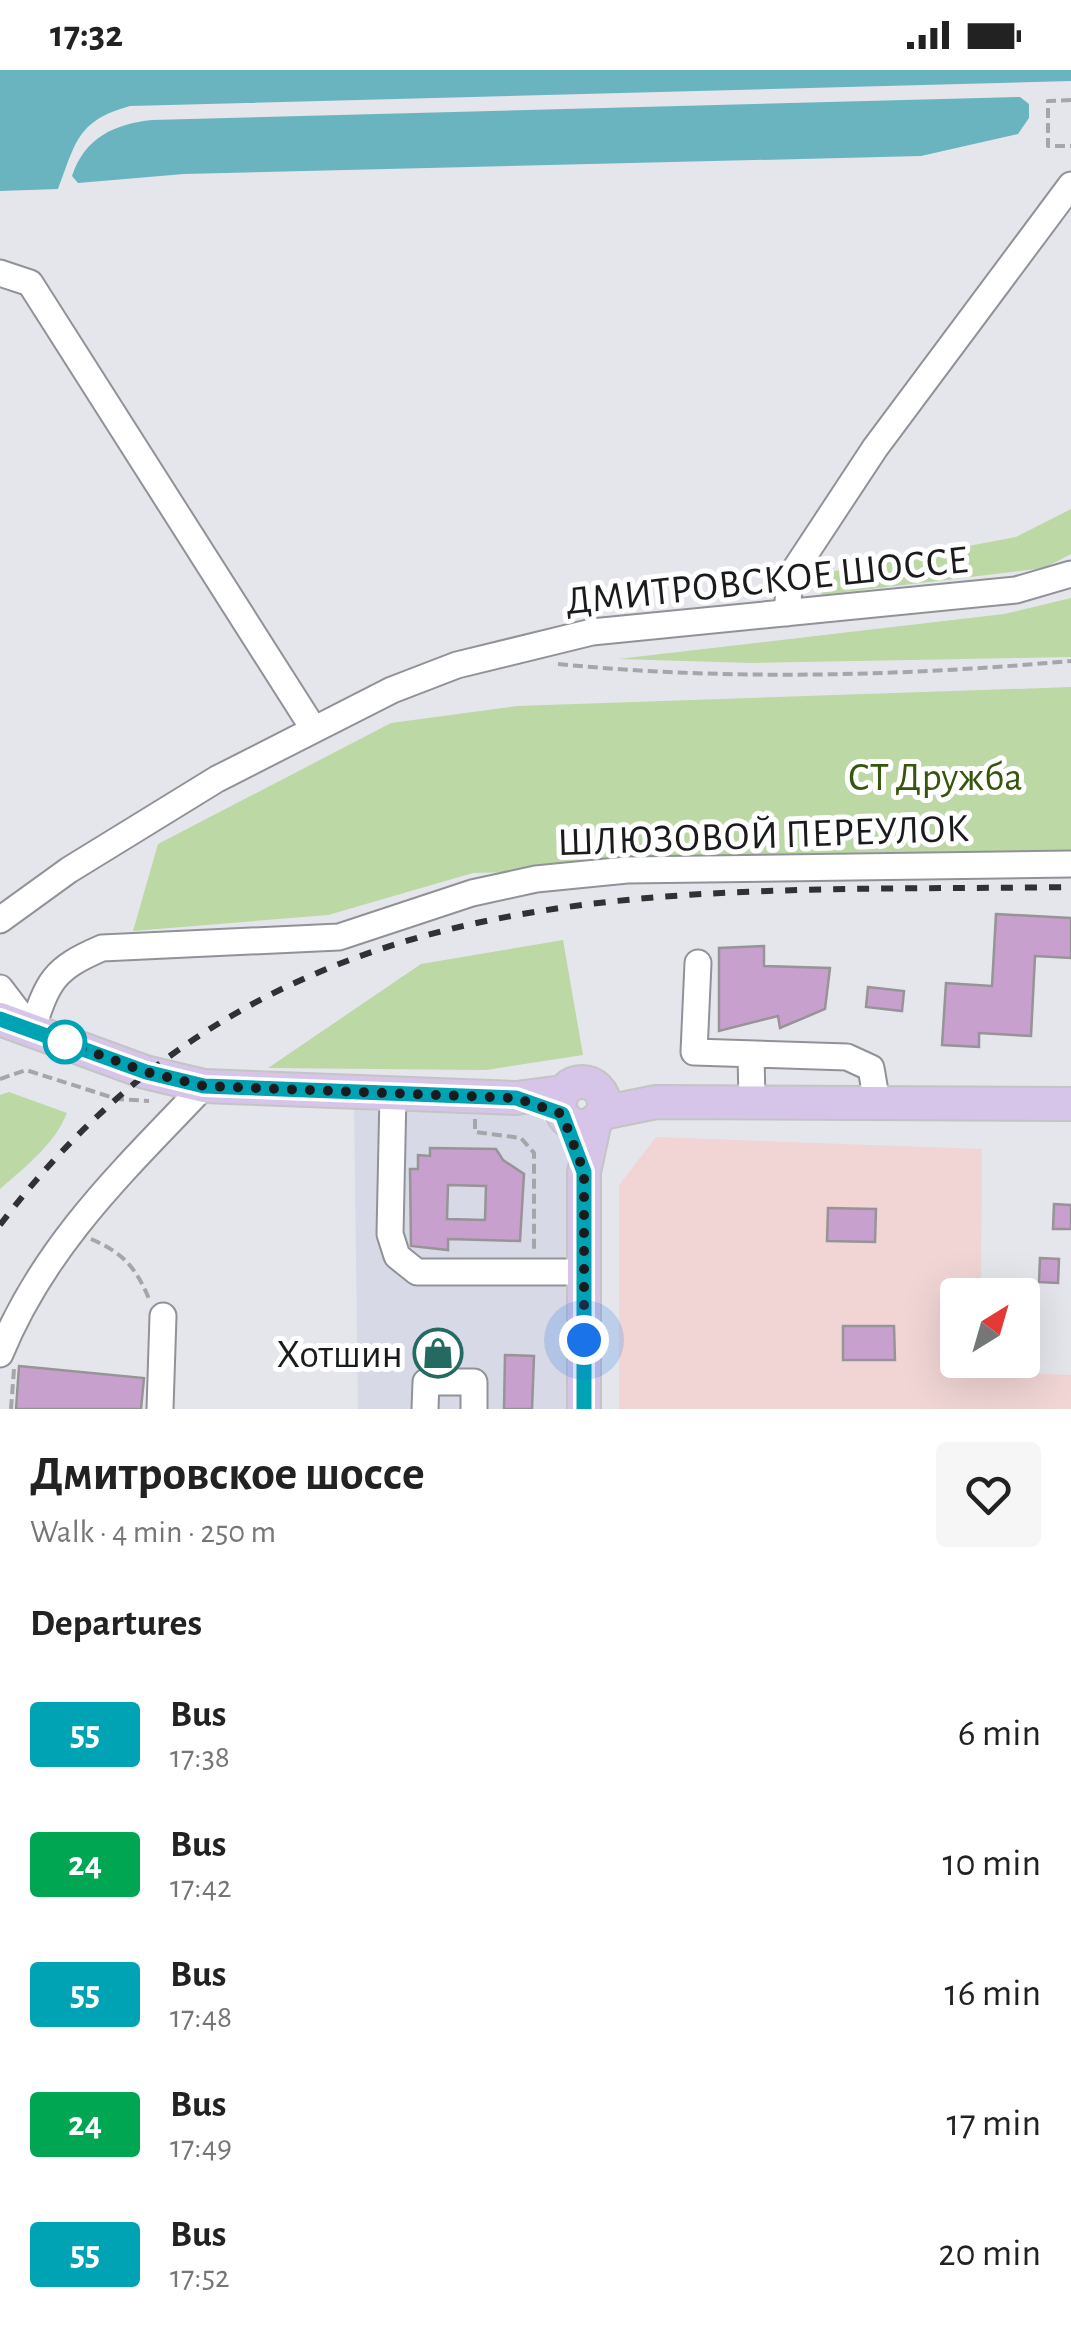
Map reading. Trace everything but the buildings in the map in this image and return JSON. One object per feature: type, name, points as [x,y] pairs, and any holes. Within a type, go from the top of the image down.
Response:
[{"type":"main road","points":[[0,1018],[196,1094],[516,1098],[582,1109],[656,1102],[752,1101],[1071,1104]]},
{"type":"main road","points":[[582,1109],[584,1409]]},
{"type":"street","points":[[787,613],[790,578],[875,448],[1071,184]]},
{"type":"street","points":[[0,272],[30,284],[313,728]]},
{"type":"street","name":"ДМИТРОВСКОЕ ШОССЕ","points":[[9,913],[217,778],[392,690],[519,646],[592,632],[1016,590],[1071,574]]},
{"type":"street","name":"ШЛЮЗОВОЙ ПЕРЕУЛОК","points":[[32,1030],[47,984],[78,958],[102,948],[133,943],[340,937],[472,892],[536,878],[627,870],[1071,864]]},
{"type":"street","points":[[0,934],[9,913]]},
{"type":"street","points":[[698,963],[694,1052],[847,1057],[871,1068],[877,1102]]},
{"type":"street","points":[[0,988],[32,1030]]},
{"type":"street","points":[[751,1054],[752,1101]]},
{"type":"street","points":[[7,1361],[29,1292],[59,1244],[90,1205],[196,1094]]},
{"type":"street","points":[[393,1094],[390,1234],[397,1256],[417,1272],[584,1272]]},
{"type":"street","points":[[160,1409],[164,1316]]},
{"type":"street","points":[[425,1409],[426,1382],[474,1382],[474,1409]]},
{"type":"path","points":[[1071,100],[1048,101],[1048,146],[1071,146]]},
{"type":"path","points":[[542,663],[639,672],[816,673],[1071,661]]},
{"type":"path","points":[[0,1079],[26,1070],[117,1099],[196,1094]]},
{"type":"path","points":[[85,1236],[118,1250],[135,1266]]},
{"type":"path","points":[[7,1361],[11,1409]]},
{"type":"shaded area","points":[[354,1106],[528,1112],[555,1127],[574,1178],[574,1409],[358,1409]]},
{"type":"shaded area","points":[[656,1137],[982,1149],[981,1278],[940,1278],[940,1378],[1071,1375],[1071,1409],[619,1409],[619,1185]]},
{"type":"green space","points":[[1071,509],[1071,554],[1044,568],[821,595],[825,573],[1016,537]]},
{"type":"green space","points":[[1071,598],[1071,657],[752,663],[618,659],[1004,614]]},
{"type":"green space","name":"СТ Дружба","points":[[1071,687],[1071,857],[473,873],[328,915],[133,931],[158,844],[391,723],[517,706]]},
{"type":"green space","points":[[563,940],[583,1055],[486,1070],[268,1068],[421,964]]},
{"type":"green space","points":[[9,1092],[67,1113],[47,1145],[0,1189],[0,1095]]},
{"type":"water","points":[[0,70],[1071,70],[1071,81],[130,106],[98,119],[80,136],[58,189],[0,191]]},
{"type":"water","points":[[1020,97],[1029,104],[1029,118],[1018,134],[921,156],[184,174],[78,183],[72,176],[85,151],[103,135],[152,120]]},
{"type":"railway","points":[[0,1225],[109,1106],[227,1019],[353,959],[486,921],[625,900],[770,891],[1071,887]]},
{"type":"bus line","name":"55","points":[[0,1019],[174,1081],[240,1089],[516,1098],[562,1114],[584,1172],[584,1409]]},
{"type":"place","name":"Хотшин","points":[[438,1353]]},
{"type":"route","points":[[65,1042],[174,1081],[204,1086],[516,1098],[562,1114],[584,1172],[584,1340]]}]
